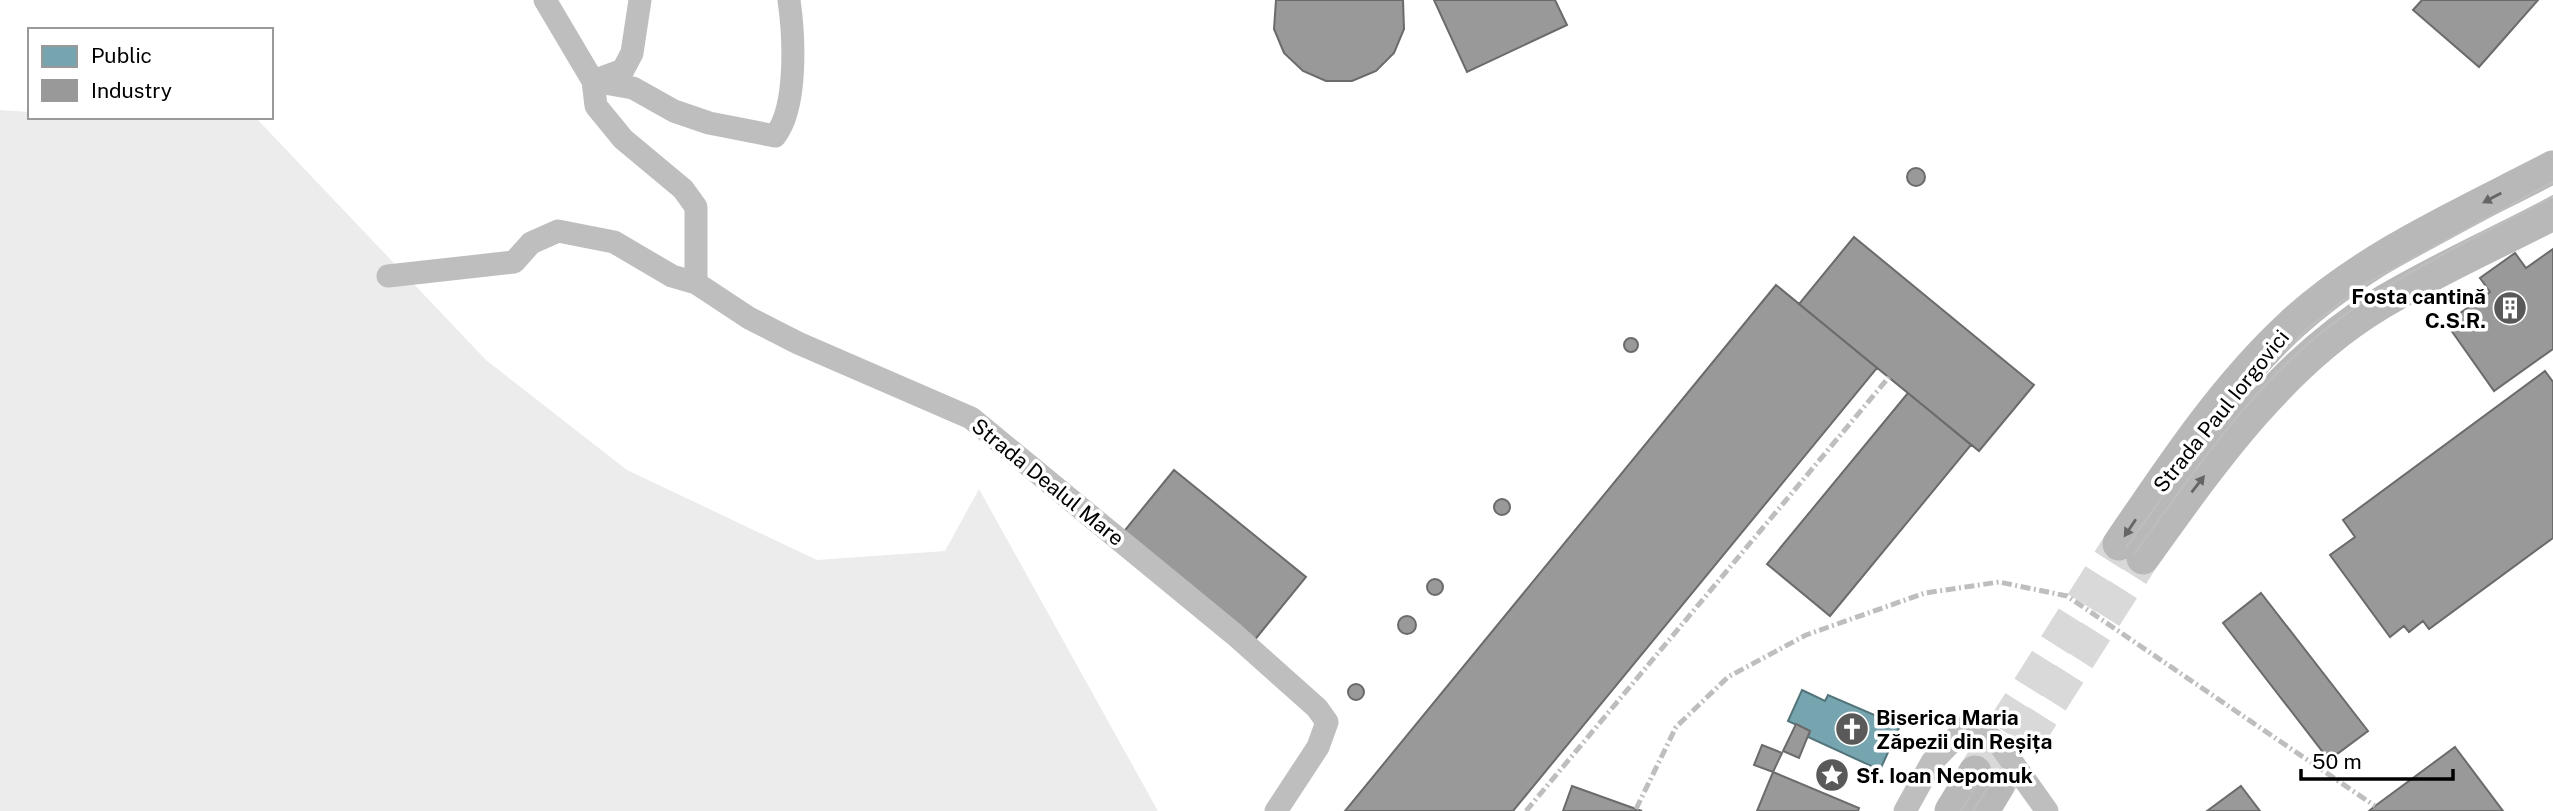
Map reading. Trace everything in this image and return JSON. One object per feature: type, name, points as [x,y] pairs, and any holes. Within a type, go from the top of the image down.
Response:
[{"type":"main road","name":"Strada Paul Iorgovici","points":[[2553,167],[2380,258],[2290,325],[2194,438],[2131,551],[2291,373],[2317,351],[2377,306],[2553,214]]},
{"type":"main road","points":[[1951,811],[1986,790]]},
{"type":"street","points":[[388,276],[514,262],[531,243],[558,231],[614,242],[672,276],[696,283],[696,207],[683,190],[623,139],[596,106],[593,81],[545,0]]},
{"type":"street","points":[[593,81],[622,70],[632,53],[640,0]]},
{"type":"street","points":[[593,81],[633,88],[674,111],[709,123],[775,136],[784,124],[790,93],[789,0]]},
{"type":"street","name":"Strada Dealul Mare","points":[[696,283],[749,318],[798,343],[971,418],[1214,618],[1317,708],[1327,722],[1318,747],[1276,811]]},
{"type":"street","points":[[1905,811],[1932,762],[1970,722],[2000,745],[2047,811]]},
{"type":"shaded area","points":[[0,110],[28,112],[28,119],[257,119],[486,360],[627,470],[817,560],[945,551],[979,489],[1158,811],[0,811]]},
{"type":"building: Public","name":"Biserica Maria Zăpezii din Reșița","points":[[1802,690],[1825,701],[1828,695],[1900,726],[1880,770],[1808,737],[1810,731],[1788,721]]},
{"type":"building: Industry","points":[[1276,0],[1403,0],[1404,29],[1394,53],[1376,71],[1352,81],[1326,81],[1303,71],[1284,53],[1274,29]]},
{"type":"building: Industry","points":[[1434,0],[1555,0],[1567,25],[1467,72]]},
{"type":"building: Industry","points":[[2422,0],[2538,0],[2479,67],[2413,10]]},
{"type":"building: Industry","points":[[1916,168],[1922,171],[1925,177],[1922,183],[1916,186],[1910,183],[1907,177],[1910,171]]},
{"type":"building: Industry","points":[[1854,237],[2034,385],[1979,451],[1799,304]]},
{"type":"building: Industry","name":"Fosta cantină C.S.R.","points":[[2553,249],[2553,349],[2494,391],[2446,323],[2490,292],[2480,278],[2515,253],[2526,268]]},
{"type":"building: Industry","points":[[1776,285],[1877,368],[1513,811],[1345,811]]},
{"type":"building: Industry","points":[[1628,338],[1634,338],[1638,345],[1634,352],[1628,352],[1624,348],[1624,342]]},
{"type":"building: Industry","points":[[2545,371],[2553,382],[2553,538],[2429,629],[2423,621],[2409,632],[2404,626],[2390,637],[2330,555],[2355,537],[2343,520]]},
{"type":"building: Industry","points":[[1908,393],[1971,445],[1830,616],[1767,564]]},
{"type":"building: Industry","points":[[1174,470],[1306,577],[1253,642],[1121,535]]},
{"type":"building: Industry","points":[[1502,499],[1510,507],[1502,515],[1494,507]]},
{"type":"building: Industry","points":[[1435,579],[1441,581],[1441,593],[1435,595],[1429,593],[1427,587],[1429,581]]},
{"type":"building: Industry","points":[[2261,593],[2368,731],[2329,760],[2223,623]]},
{"type":"building: Industry","points":[[1403,616],[1411,616],[1416,625],[1414,632],[1403,634],[1398,629],[1398,621]]},
{"type":"building: Industry","points":[[1356,684],[1364,692],[1356,700],[1348,692]]},
{"type":"building: Industry","points":[[1796,724],[1810,731],[1799,758],[1783,751]]},
{"type":"building: Industry","points":[[1762,745],[1782,753],[1773,772],[1754,765]]},
{"type":"building: Industry","points":[[2455,747],[2503,811],[2369,811],[2375,806]]},
{"type":"building: Industry","points":[[1773,772],[1859,808],[1858,811],[1757,811]]},
{"type":"building: Industry","points":[[1572,786],[1636,809],[1642,811],[1563,811]]},
{"type":"building: Industry","points":[[2241,786],[2260,811],[2207,811]]},
{"type":"tunnel","points":[[1975,772],[2119,544]]},
{"type":"tunnel","points":[[1998,786],[2143,558]]},
{"type":"tram line","points":[[2126,548],[2173,482],[2243,394],[2308,328],[2362,286],[2553,182]]},
{"type":"tram line","points":[[2135,553],[2207,454],[2246,407],[2266,384],[2317,336],[2414,270],[2553,196]]},
{"type":"tram line","points":[[1961,811],[1982,776]]},
{"type":"tram line","points":[[1973,811],[1991,782]]},
{"type":"railway","points":[[1526,811],[1889,377]]},
{"type":"railway","points":[[1636,809],[1676,727],[1728,677],[1806,635],[1925,593],[1999,582],[2067,596],[2375,806]]},
{"type":"place","name":"Fosta cantină C.S.R.","points":[[2510,308]]},
{"type":"place","name":"Biserica Maria Zăpezii din Reșița","points":[[1852,729]]},
{"type":"place","name":"Sf. Ioan Nepomuk","points":[[1832,775]]}]
